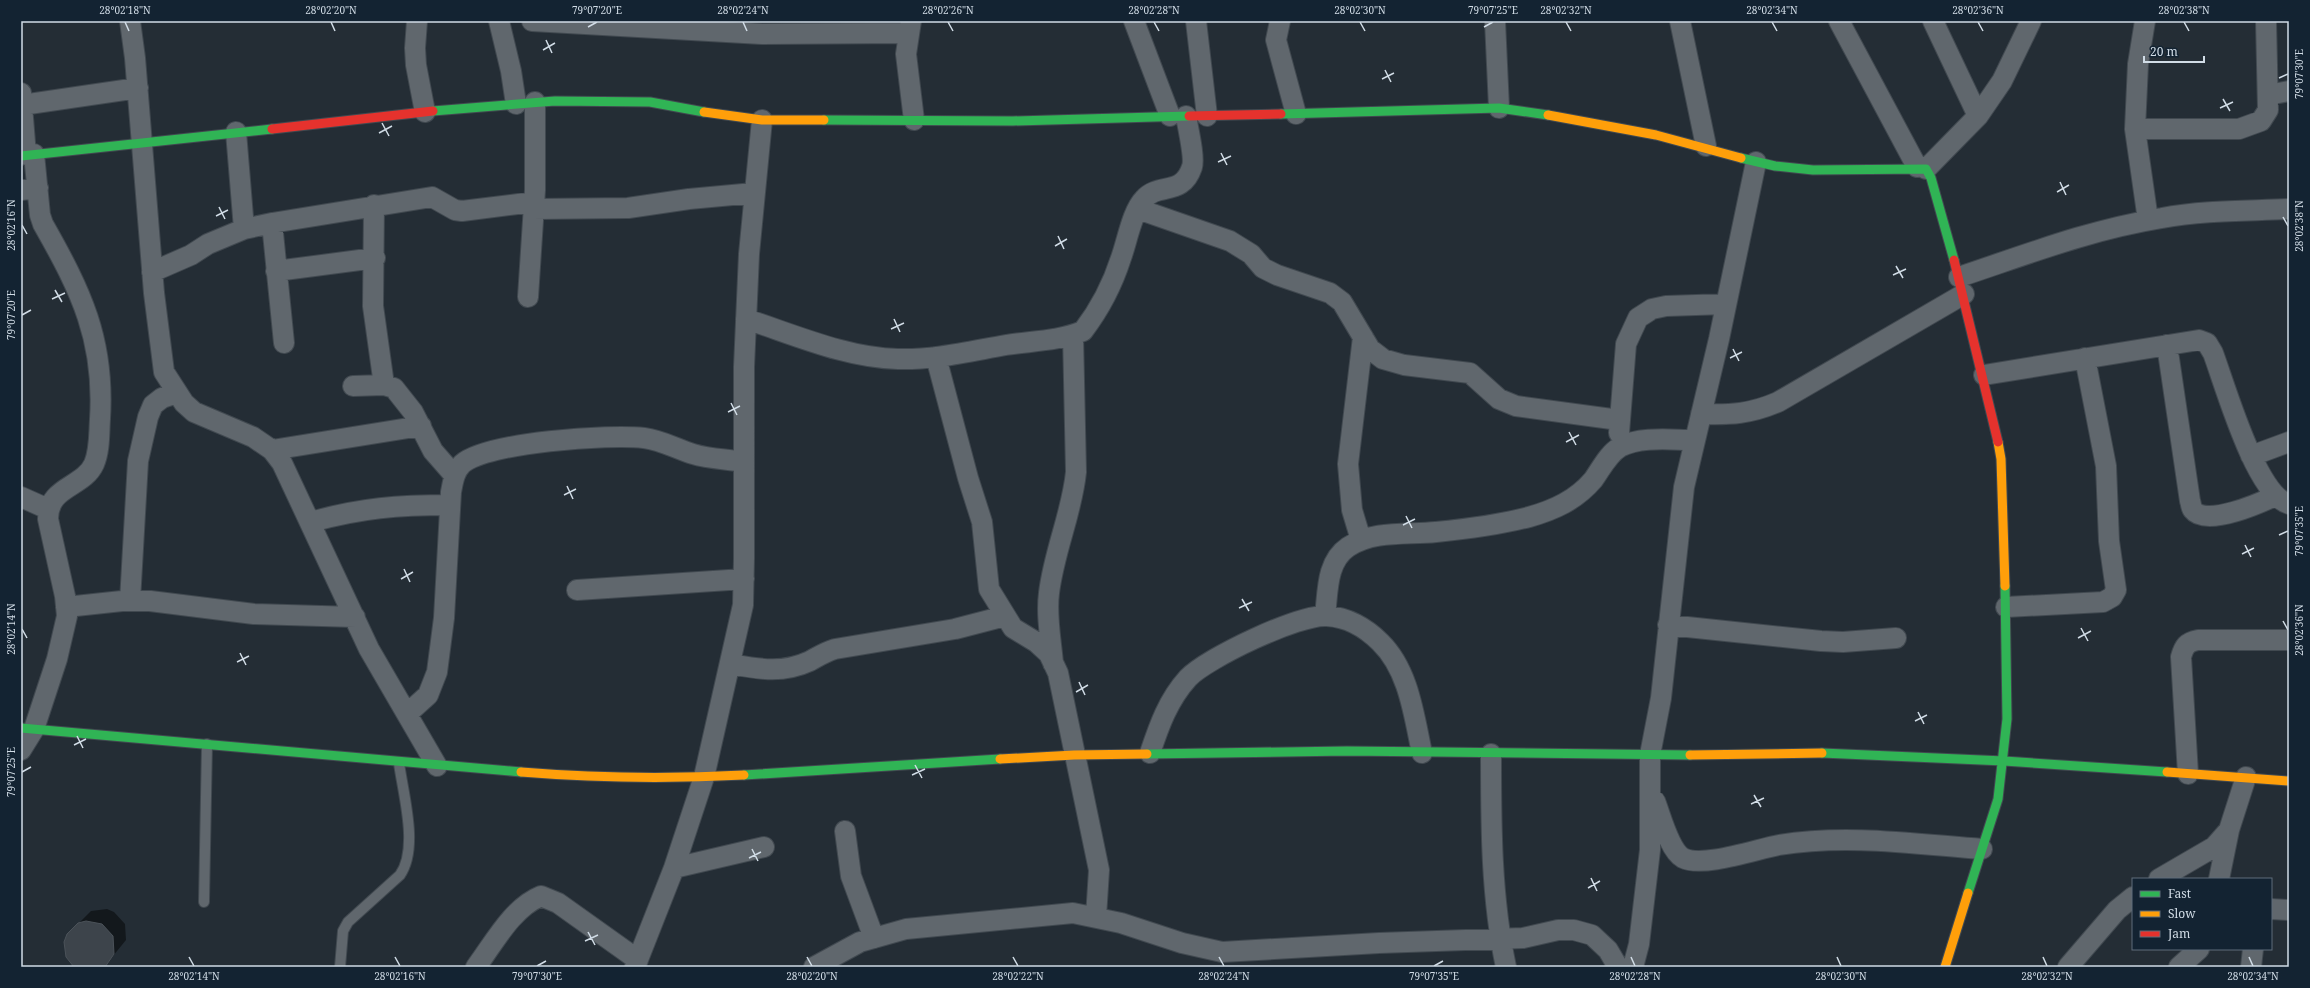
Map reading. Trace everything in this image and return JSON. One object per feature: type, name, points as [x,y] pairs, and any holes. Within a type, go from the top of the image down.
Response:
[{"type":"street","points":[[130,21],[138,88],[152,272],[164,372],[184,404],[194,412],[253,437],[272,450],[282,463],[311,522],[369,649],[437,766]]},
{"type":"street","points":[[417,21],[414,48],[425,112]]},
{"type":"street","points":[[500,21],[511,71],[525,103],[534,205],[528,297]]},
{"type":"street","points":[[532,21],[762,34],[828,27],[909,27],[907,68],[914,120]]},
{"type":"street","points":[[746,319],[842,349],[872,356],[898,359],[936,357],[1073,335],[1083,331],[1100,305],[1121,260],[1138,209],[1144,198],[1180,185],[1187,178],[1193,166],[1178,116],[1134,21]]},
{"type":"street","points":[[1196,21],[1207,116]]},
{"type":"street","points":[[1280,21],[1276,40],[1296,114]]},
{"type":"street","points":[[1496,21],[1499,108]]},
{"type":"street","points":[[1680,21],[1706,146]]},
{"type":"street","points":[[1839,21],[1921,168],[1931,178],[1984,375],[2001,460],[2006,607],[2007,719],[2004,761],[1998,799],[1945,967]]},
{"type":"street","points":[[1933,21],[1978,116]]},
{"type":"street","points":[[27,155],[142,144],[236,132],[425,112],[525,103],[585,100],[650,102],[723,116],[762,120],[1013,121],[1499,108],[1600,123],[1706,146],[1756,162],[1809,170],[1921,168],[1978,116],[2002,81],[2031,21]]},
{"type":"street","points":[[2145,21],[2138,64],[2136,129],[2148,220]]},
{"type":"street","points":[[2136,129],[2239,129],[2251,126],[2261,121],[2268,110],[2266,21]]},
{"type":"street","points":[[21,750],[27,729],[63,637],[66,607],[48,519],[48,509],[53,499],[88,472],[94,464],[99,439],[102,394],[93,329],[62,257],[43,224],[29,189],[22,99],[138,88]]},
{"type":"street","points":[[2268,96],[2289,91]]},
{"type":"street","points":[[476,967],[516,914],[530,900],[540,896],[558,903],[637,964],[674,868],[704,777],[742,606],[744,579],[746,319],[754,194],[762,120]]},
{"type":"street","points":[[236,132],[244,229]]},
{"type":"street","points":[[1633,967],[1639,944],[1650,850],[1650,755],[1661,698],[1684,487],[1726,304],[1756,162]]},
{"type":"street","points":[[152,272],[191,255],[208,244],[244,229],[432,196],[455,210],[462,211],[534,205],[628,208],[689,199],[754,194]]},
{"type":"street","points":[[374,205],[375,258],[373,306],[384,385]]},
{"type":"street","points":[[1138,209],[1230,241],[1251,254],[1263,268],[1277,275],[1330,293],[1342,302],[1370,349],[1383,359],[1404,365],[1470,374],[1499,399],[1516,406],[1619,420]]},
{"type":"street","points":[[1701,414],[1741,414],[1756,412],[1778,402],[1961,286],[2063,240],[2148,220],[2192,214],[2289,209]]},
{"type":"street","points":[[272,223],[284,343]]},
{"type":"street","points":[[276,271],[375,258]]},
{"type":"street","points":[[1619,448],[1619,420],[1626,344],[1638,318],[1652,309],[1666,306],[1726,304]]},
{"type":"street","points":[[1053,663],[1048,618],[1049,593],[1060,539],[1074,491],[1076,472],[1073,335]]},
{"type":"street","points":[[1361,540],[1352,510],[1348,464],[1363,337]]},
{"type":"street","points":[[1984,375],[2198,340],[2207,343],[2213,353],[2251,456],[2266,484],[2282,500]]},
{"type":"street","points":[[2167,345],[2190,501],[2193,510],[2201,515],[2231,512],[2282,500]]},
{"type":"street","points":[[936,357],[968,478],[982,522],[989,589],[1013,628],[1040,646],[1049,654],[1064,694],[1074,755],[1099,870],[1096,917]]},
{"type":"street","points":[[2006,607],[2103,602],[2112,597],[2116,590],[2109,541],[2106,466],[2085,358]]},
{"type":"street","points":[[353,386],[384,385],[394,388],[421,426],[434,452],[454,475]]},
{"type":"street","points":[[130,601],[138,461],[146,424],[153,405],[162,398],[177,393]]},
{"type":"street","points":[[272,450],[421,426]]},
{"type":"street","points":[[407,714],[428,695],[437,672],[444,618],[450,504],[454,475],[462,464],[473,458],[511,448],[598,437],[646,439],[701,456],[744,462]]},
{"type":"street","points":[[1325,616],[1329,577],[1335,560],[1347,548],[1361,540],[1377,536],[1476,528],[1528,517],[1568,502],[1580,493],[1619,448],[1648,440],[1694,440]]},
{"type":"street","points":[[2251,456],[2289,442]]},
{"type":"street","points":[[21,497],[48,509]]},
{"type":"street","points":[[311,522],[348,512],[376,507],[450,504]]},
{"type":"street","points":[[577,590],[744,579]]},
{"type":"street","points":[[66,607],[130,601],[150,601],[254,614],[355,617]]},
{"type":"street","points":[[730,664],[768,671],[810,661],[821,653],[835,649],[955,629],[1005,616]]},
{"type":"street","points":[[1150,753],[1162,717],[1172,698],[1188,677],[1232,649],[1296,623],[1325,616],[1344,618],[1362,627],[1381,642],[1398,665],[1410,696],[1422,753]]},
{"type":"street","points":[[1668,625],[1821,641],[1843,642],[1896,638]]},
{"type":"street","points":[[2188,774],[2181,656],[2183,648],[2189,642],[2198,640],[2289,640]]},
{"type":"street","points":[[27,729],[207,744],[399,763],[570,776],[704,777],[1074,755],[1347,751],[1650,755],[1816,753],[2004,761],[2246,777],[2289,782]]},
{"type":"street","points":[[1491,754],[1491,824],[1500,939],[1506,967]]},
{"type":"street","points":[[2219,878],[2229,830],[2246,777]]},
{"type":"street","points":[[1650,788],[1670,841],[1676,852],[1684,858],[1717,858],[1777,845],[1833,841],[1894,842],[1982,849]]},
{"type":"street","points":[[2162,878],[2214,847],[2229,830]]},
{"type":"street","points":[[845,831],[851,876],[874,938]]},
{"type":"street","points":[[674,868],[764,847]]},
{"type":"street","points":[[2068,967],[2117,910],[2132,898]]},
{"type":"street","points":[[2272,909],[2289,910]]},
{"type":"street","points":[[814,967],[860,942],[906,929],[1073,913],[1096,917],[1158,933],[1182,943],[1222,952],[1379,943],[1523,938],[1558,930],[1574,930],[1592,935],[1608,950],[1618,967]]},
{"type":"street","points":[[2179,967],[2198,950]]},
{"type":"street","points":[[2250,967],[2253,950]]},
{"type":"lane","points":[[204,902],[207,744]]},
{"type":"lane","points":[[340,967],[343,931],[348,922],[400,875],[406,867],[409,854],[408,822],[399,763]]},
{"type":"building","points":[[86,921],[102,924],[113,936],[114,954],[105,967],[74,967],[66,957],[64,942],[67,934],[78,923]]},
{"type":"traffic: fast","points":[[433,111],[555,101],[650,102],[704,112]]},
{"type":"traffic: fast","points":[[1281,114],[1499,108],[1548,115]]},
{"type":"traffic: fast","points":[[824,120],[1013,121],[1189,116]]},
{"type":"traffic: fast","points":[[21,156],[272,129]]},
{"type":"traffic: fast","points":[[1741,158],[1775,166],[1813,170],[1926,169],[1931,178],[1954,260]]},
{"type":"traffic: fast","points":[[1968,893],[1998,799],[2007,719],[2005,586]]},
{"type":"traffic: fast","points":[[21,728],[521,772]]},
{"type":"traffic: fast","points":[[1147,754],[1347,751],[1690,755]]},
{"type":"traffic: fast","points":[[1822,753],[2004,761],[2167,772]]},
{"type":"traffic: fast","points":[[744,775],[1000,759]]},
{"type":"traffic: slow","points":[[704,112],[762,120],[824,120]]},
{"type":"traffic: slow","points":[[1548,115],[1656,135],[1741,158]]},
{"type":"traffic: slow","points":[[1998,442],[2001,459],[2005,586]]},
{"type":"traffic: slow","points":[[1690,755],[1822,753]]},
{"type":"traffic: slow","points":[[1000,759],[1074,755],[1147,754]]},
{"type":"traffic: slow","points":[[521,772],[577,776],[632,777],[744,775]]},
{"type":"traffic: slow","points":[[2167,772],[2289,781]]},
{"type":"traffic: slow","points":[[1945,967],[1968,893]]},
{"type":"traffic: jam","points":[[272,129],[433,111]]},
{"type":"traffic: jam","points":[[1189,116],[1281,114]]},
{"type":"traffic: jam","points":[[1954,260],[1998,442]]}]
